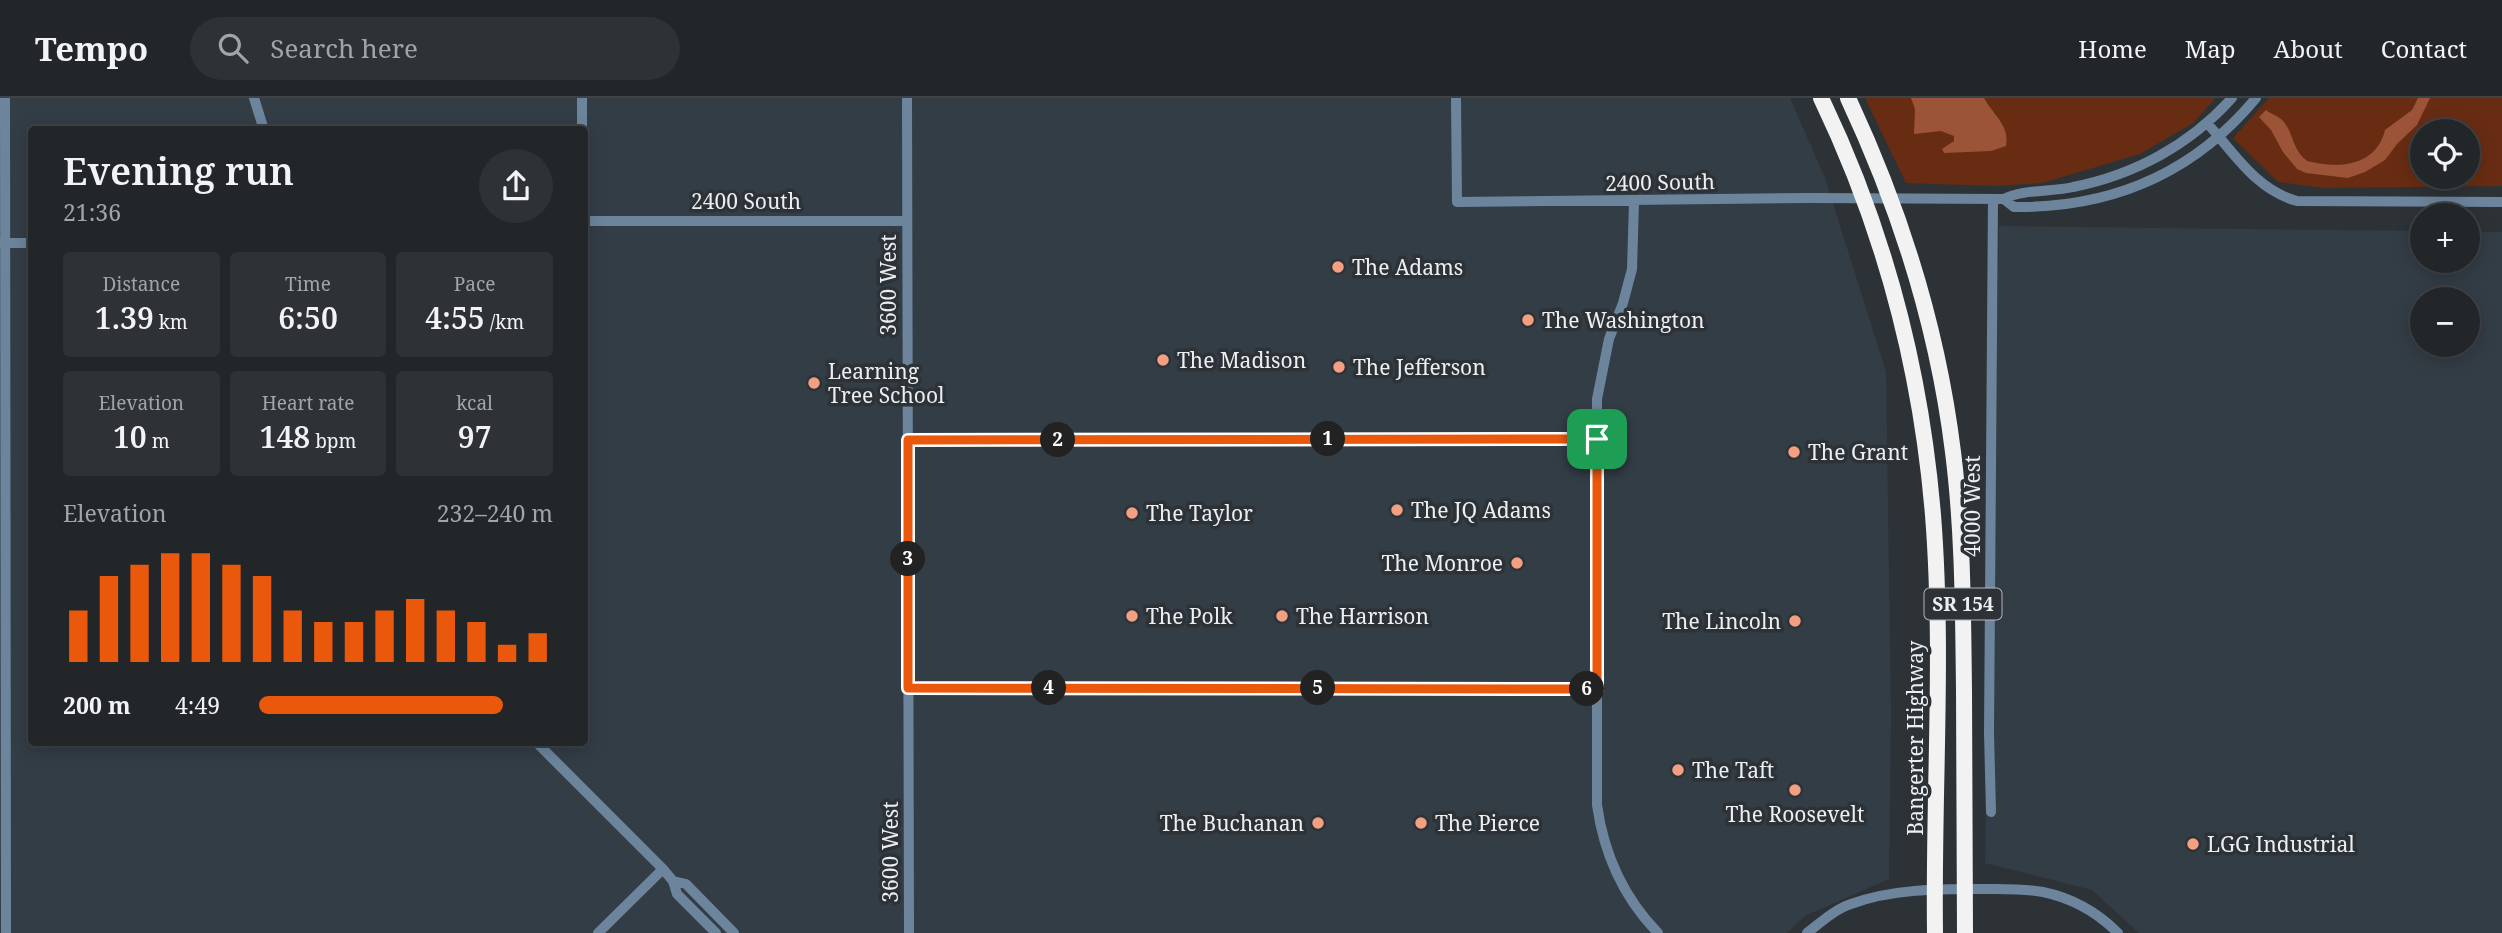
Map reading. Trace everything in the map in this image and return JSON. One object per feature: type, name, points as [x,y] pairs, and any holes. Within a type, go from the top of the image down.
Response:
[{"type":"highway","name":"Bangerter Highway","points":[[1821,98],[1865,200],[1902,323],[1930,476],[1936,554],[1935,931]]},
{"type":"highway","name":"SR 154","points":[[1848,98],[1890,199],[1912,263],[1947,415],[1958,498],[1963,607],[1965,933]]},
{"type":"street","points":[[5,98],[2,243],[6,933]]},
{"type":"street","points":[[254,98],[263,126]]},
{"type":"street","points":[[582,98],[582,126]]},
{"type":"street","name":"3600 West","points":[[907,98],[909,933]]},
{"type":"street","name":"2400 South","points":[[1456,98],[1457,202],[1999,199]]},
{"type":"street","points":[[1999,199],[2013,194],[2076,187],[2120,174],[2162,155],[2207,123],[2232,98]]},
{"type":"street","points":[[1999,199],[2014,207],[2038,207],[2083,202],[2116,194],[2174,169],[2219,137],[2256,98]]},
{"type":"street","points":[[2207,123],[2259,182],[2277,194],[2297,201],[2502,202]]},
{"type":"street","name":"4000 West","points":[[1991,812],[1999,199]]},
{"type":"street","points":[[1634,202],[1632,269],[1609,339],[1599,383],[1597,805],[1600,829],[1616,875],[1641,915],[1658,933]]},
{"type":"street","name":"2400 South","points":[[588,221],[908,221]]},
{"type":"street","points":[[2,243],[28,243]]},
{"type":"street","points":[[908,440],[1597,439]]},
{"type":"street","points":[[908,688],[1597,689]]},
{"type":"street","points":[[541,746],[663,869],[673,881],[677,894],[716,933]]},
{"type":"street","points":[[598,933],[663,869]]},
{"type":"street","points":[[673,881],[686,884],[734,933]]},
{"type":"street","points":[[1807,933],[1849,904],[1880,896],[1935,890],[2018,889],[2044,892],[2067,899],[2087,909],[2118,933]]},
{"type":"shaded area","points":[[0,98],[1790,98],[1825,178],[1886,372],[1891,714],[1889,879],[1805,916],[1787,933],[0,933]]},
{"type":"shaded area","points":[[1865,98],[2214,100],[2193,123],[2140,154],[2042,183],[1994,186],[1906,183]]},
{"type":"shaded area","points":[[1911,98],[1984,98],[2006,132],[2006,146],[1991,151],[1944,153],[1942,149],[1954,141],[1954,136],[1941,131],[1914,134],[1915,109]]},
{"type":"shaded area","points":[[2269,98],[2502,98],[2502,186],[2480,186],[2480,119],[2410,119],[2410,187],[2324,188],[2278,182],[2233,138]]},
{"type":"shaded area","points":[[2418,98],[2430,98],[2420,119],[2410,119],[2410,132],[2385,160],[2348,178],[2306,173],[2297,169],[2259,117],[2266,110],[2282,120],[2298,152],[2307,161],[2331,165],[2365,158],[2373,152],[2385,130],[2412,110]]},
{"type":"shaded area","points":[[1999,226],[2410,231],[2410,273],[2480,273],[2480,232],[2502,232],[2502,933],[2139,933],[2092,890],[1985,863]]},
{"type":"place","name":"The Adams","points":[[1338,267]]},
{"type":"place","name":"The Washington","points":[[1528,320]]},
{"type":"place","name":"The Madison","points":[[1163,360]]},
{"type":"place","name":"The Jefferson","points":[[1339,367]]},
{"type":"place","name":"Learning Tree School","points":[[814,383]]},
{"type":"place","name":"The Grant","points":[[1794,452]]},
{"type":"place","name":"The JQ Adams","points":[[1397,510]]},
{"type":"place","name":"The Taylor","points":[[1132,513]]},
{"type":"place","name":"The Monroe","points":[[1517,563]]},
{"type":"place","name":"The Polk","points":[[1132,616]]},
{"type":"place","name":"The Harrison","points":[[1282,616]]},
{"type":"place","name":"The Lincoln","points":[[1795,621]]},
{"type":"place","name":"The Taft","points":[[1678,770]]},
{"type":"place","name":"The Roosevelt","points":[[1795,790]]},
{"type":"place","name":"The Buchanan","points":[[1318,823]]},
{"type":"place","name":"The Pierce","points":[[1421,823]]},
{"type":"place","name":"LGG Industrial","points":[[2193,844]]},
{"type":"route","points":[[1597,439],[1597,689],[908,688],[908,440],[1597,439]]}]
